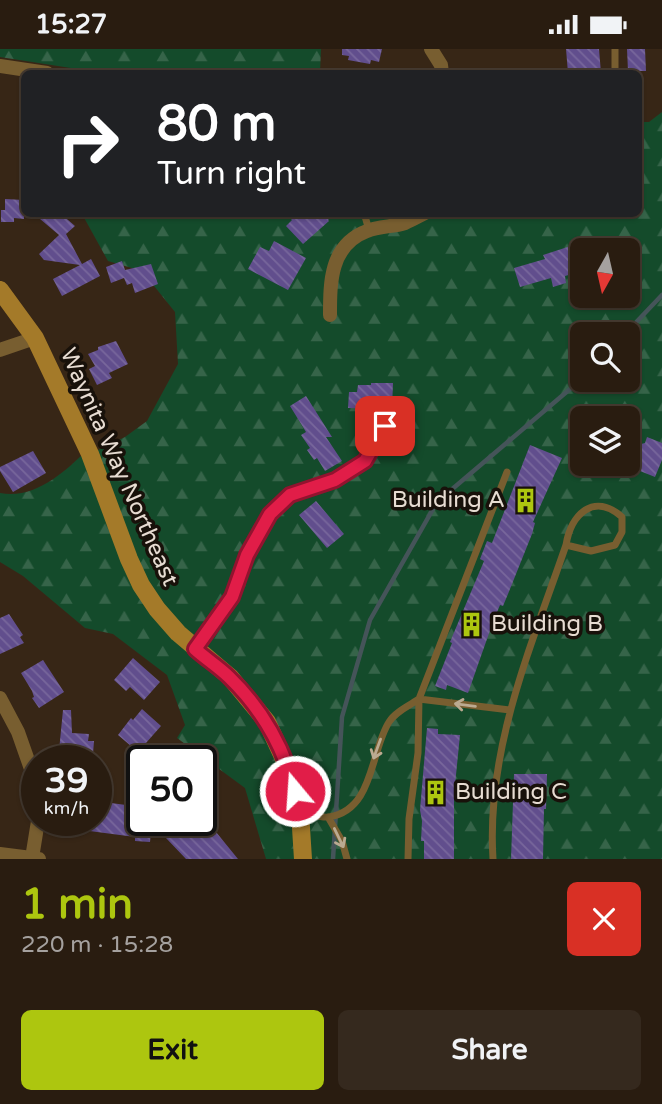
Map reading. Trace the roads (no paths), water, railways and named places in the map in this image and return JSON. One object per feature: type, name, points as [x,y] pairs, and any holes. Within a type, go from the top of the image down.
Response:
[{"type":"main road","name":"Waynita Way Northeast","points":[[0,289],[34,338],[90,454],[128,559],[141,585],[157,609],[195,649],[230,677],[267,722],[289,770],[300,812],[303,859]]},
{"type":"street","points":[[431,49],[442,70]]},
{"type":"street","points":[[0,66],[27,70]]},
{"type":"street","points":[[330,316],[330,285],[341,249],[352,238],[369,230],[405,223],[417,217]]},
{"type":"street","points":[[0,350],[34,338]]},
{"type":"street","points":[[0,698],[23,745]]},
{"type":"street","points":[[33,858],[36,836]]},
{"type":"street","points":[[0,854],[39,859]]},
{"type":"lane","points":[[615,49],[615,70]]},
{"type":"lane","points":[[365,217],[369,230]]},
{"type":"lane","points":[[195,649],[232,597],[247,555],[270,514],[290,495],[335,480],[365,461],[385,426]]},
{"type":"lane","points":[[408,859],[409,819],[418,753],[419,699],[507,472]]},
{"type":"lane","points":[[493,859],[495,775],[510,710],[568,533],[582,512],[597,505],[613,509],[622,517],[622,531],[615,545],[591,551],[566,545]]},
{"type":"lane","points":[[300,812],[328,817],[352,807],[365,789],[376,747],[391,719],[419,699],[510,710]]},
{"type":"lane","points":[[328,817],[342,841],[347,859]]},
{"type":"waterway","points":[[636,322],[662,295]]},
{"type":"waterway","points":[[333,859],[342,717],[370,620],[437,502],[570,389]]},
{"type":"place","name":"Building A","points":[[525,500]]},
{"type":"place","name":"Building B","points":[[471,624]]},
{"type":"place","name":"Building C","points":[[435,792]]}]
